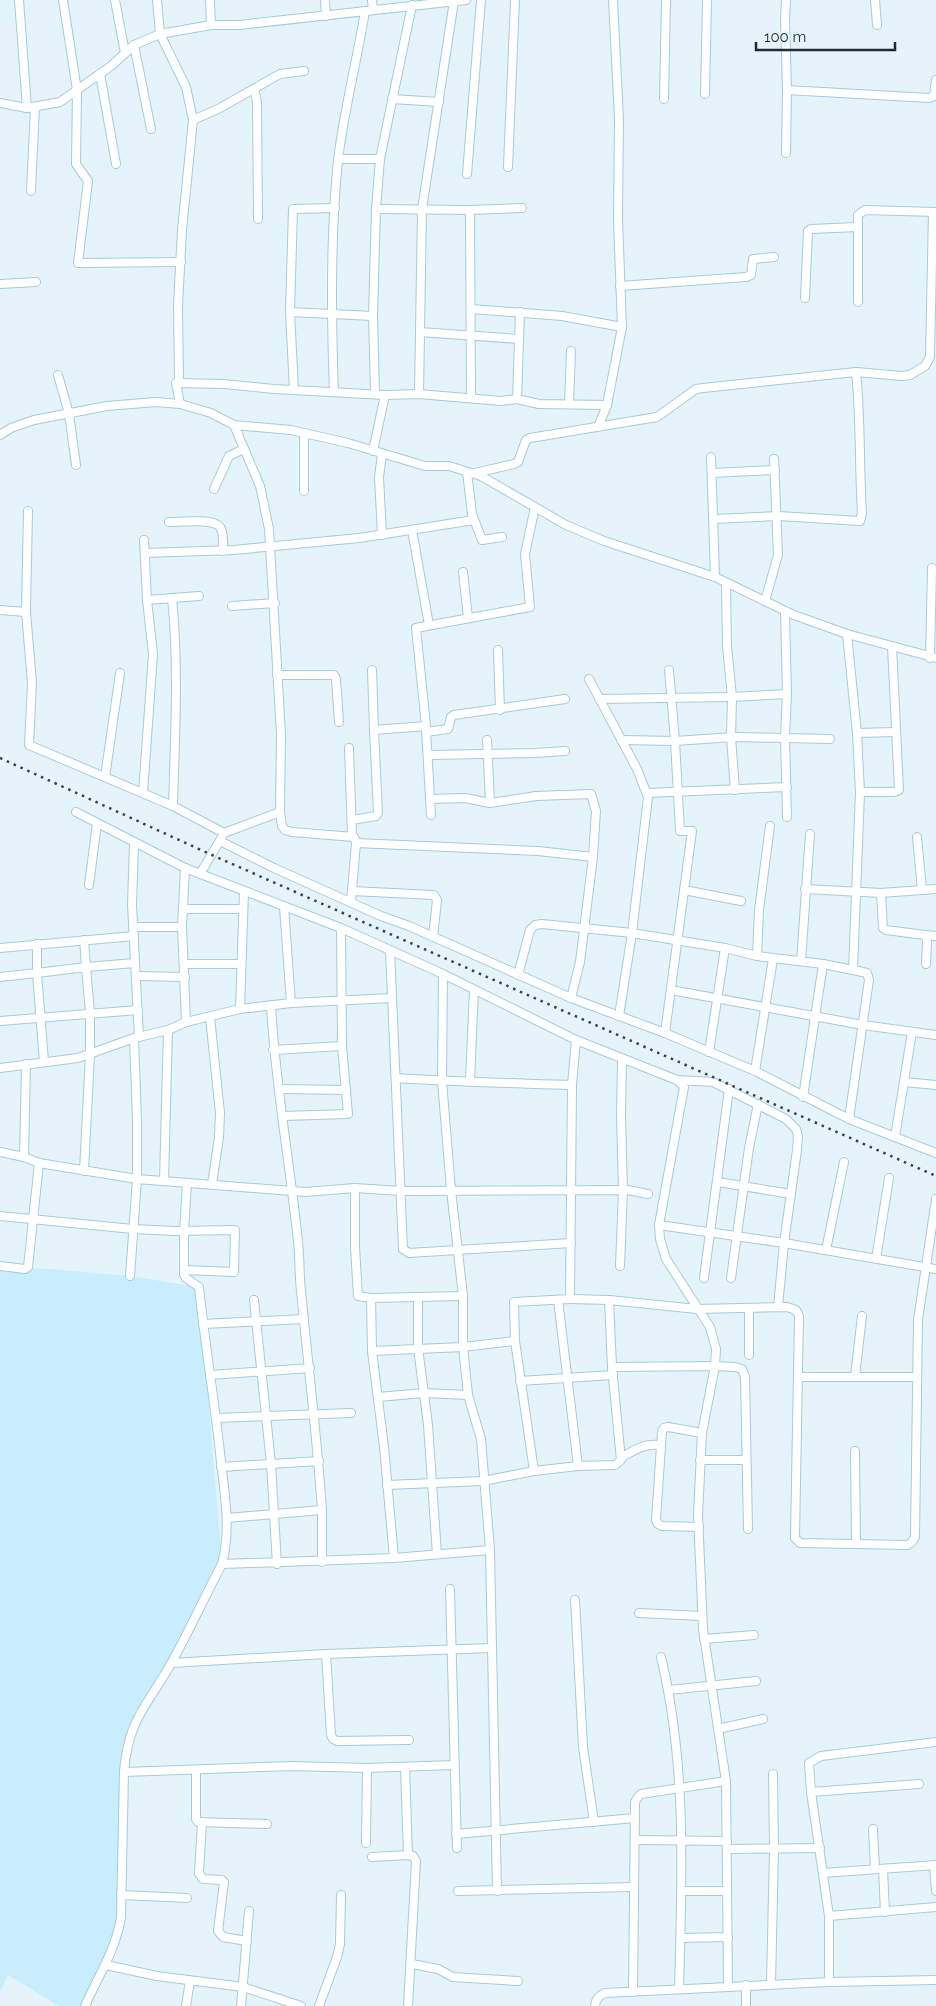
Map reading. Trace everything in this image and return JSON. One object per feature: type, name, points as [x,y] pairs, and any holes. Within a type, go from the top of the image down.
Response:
[{"type":"street","points":[[19,0],[31,108],[31,191]]},
{"type":"street","points":[[63,0],[77,90],[76,164],[88,180],[78,263],[181,262]]},
{"type":"street","points":[[115,0],[125,53]]},
{"type":"street","points":[[157,0],[160,34],[186,87],[192,120],[182,230],[178,305],[179,383],[176,383],[180,404]]},
{"type":"street","points":[[210,0],[211,25]]},
{"type":"street","points":[[325,0],[326,16]]},
{"type":"street","points":[[334,392],[331,314],[338,159],[372,0]]},
{"type":"street","points":[[0,103],[31,108],[60,102],[100,74],[134,45],[160,34],[211,25],[239,25],[369,11],[415,3],[466,0]]},
{"type":"street","points":[[467,174],[481,0]]},
{"type":"street","points":[[508,167],[515,0]]},
{"type":"street","points":[[598,427],[607,405],[622,327],[618,220],[619,119],[613,0]]},
{"type":"street","points":[[664,99],[666,0]]},
{"type":"street","points":[[705,94],[707,0]]},
{"type":"street","points":[[786,0],[786,153]]},
{"type":"street","points":[[875,0],[876,25]]},
{"type":"street","points":[[419,394],[422,209],[438,102],[459,1]]},
{"type":"street","points":[[375,393],[372,316],[380,159],[415,3]]},
{"type":"street","points":[[134,45],[151,129]]},
{"type":"street","points":[[192,120],[218,109],[280,74],[304,71]]},
{"type":"street","points":[[100,74],[116,164]]},
{"type":"street","points":[[787,90],[929,98],[934,96],[936,80]]},
{"type":"street","points":[[254,89],[257,102],[258,219]]},
{"type":"street","points":[[392,99],[438,102]]},
{"type":"street","points":[[338,159],[380,159]]},
{"type":"street","points":[[294,390],[290,312],[293,209],[335,208]]},
{"type":"street","points":[[376,209],[470,210],[522,208]]},
{"type":"street","points":[[470,210],[471,398]]},
{"type":"street","points":[[470,473],[518,462],[526,440],[530,438],[658,417],[696,389],[856,372],[902,376],[918,372],[927,362],[930,345],[935,212],[865,210],[858,215],[858,302]]},
{"type":"street","points":[[805,298],[808,231],[811,229],[857,227]]},
{"type":"street","points":[[620,286],[746,277],[751,276],[753,259],[774,257]]},
{"type":"street","points":[[0,284],[36,282]]},
{"type":"street","points":[[471,308],[562,316],[622,327]]},
{"type":"street","points":[[290,312],[372,316]]},
{"type":"street","points":[[517,398],[520,312]]},
{"type":"street","points":[[420,332],[519,339]]},
{"type":"street","points":[[568,404],[571,351]]},
{"type":"street","points":[[713,519],[778,516],[856,522],[861,519],[860,406],[856,372]]},
{"type":"street","points":[[58,375],[70,414],[76,465]]},
{"type":"street","points":[[179,383],[224,384],[385,395],[419,394],[501,401],[517,398],[540,404],[607,405]]},
{"type":"street","points":[[373,451],[385,395]]},
{"type":"street","points":[[0,435],[11,428],[34,420],[133,403],[156,402],[180,404],[211,413],[234,425],[291,430],[348,443],[425,466],[449,466],[481,476],[566,525],[604,540],[715,577],[786,612],[847,634],[934,658],[932,568]]},
{"type":"street","points":[[234,425],[260,486],[271,547],[281,734],[280,812],[282,826],[285,830],[354,839],[528,850],[593,857]]},
{"type":"street","points":[[304,433],[304,491]]},
{"type":"street","points":[[214,489],[229,456],[244,449]]},
{"type":"street","points":[[382,454],[379,477],[382,535]]},
{"type":"street","points":[[711,457],[715,577]]},
{"type":"street","points":[[764,601],[777,561],[778,516],[774,459]]},
{"type":"street","points":[[712,473],[775,470]]},
{"type":"street","points":[[470,473],[474,520],[482,540],[502,536]]},
{"type":"street","points":[[431,815],[426,729],[416,628],[530,607],[525,554],[535,507]]},
{"type":"street","points":[[28,511],[26,612],[32,683],[29,745],[173,806],[224,833]]},
{"type":"street","points":[[145,553],[271,547],[382,535],[474,520]]},
{"type":"street","points":[[169,522],[198,521],[218,525],[221,529],[223,550]]},
{"type":"street","points":[[412,530],[429,625]]},
{"type":"street","points":[[144,540],[147,600],[153,654],[144,793]]},
{"type":"street","points":[[462,572],[468,618]]},
{"type":"street","points":[[726,583],[727,646],[732,697],[731,737],[735,790]]},
{"type":"street","points":[[147,600],[199,596]]},
{"type":"street","points":[[172,598],[176,678],[173,806]]},
{"type":"street","points":[[232,606],[275,603]]},
{"type":"street","points":[[0,610],[26,612]]},
{"type":"street","points":[[786,612],[787,817]]},
{"type":"street","points":[[847,634],[857,733],[860,792],[854,892],[852,970]]},
{"type":"street","points":[[860,792],[894,792],[899,790],[892,646]]},
{"type":"street","points":[[498,650],[500,710]]},
{"type":"street","points":[[352,820],[357,817],[376,816],[378,813],[372,670]]},
{"type":"street","points":[[665,1033],[692,831],[680,831],[669,670]]},
{"type":"street","points":[[105,776],[120,673]]},
{"type":"street","points":[[277,675],[334,675],[336,679],[339,722]]},
{"type":"street","points":[[589,679],[637,768],[648,797],[632,933],[619,1016]]},
{"type":"street","points":[[599,699],[732,697],[787,694]]},
{"type":"street","points":[[374,730],[448,729],[451,717],[454,715],[500,710],[565,699]]},
{"type":"street","points":[[857,733],[896,732]]},
{"type":"street","points":[[621,740],[675,741],[731,737],[830,739]]},
{"type":"street","points":[[487,740],[490,803]]},
{"type":"street","points":[[349,748],[354,839],[351,902]]},
{"type":"street","points":[[428,755],[565,751]]},
{"type":"street","points":[[646,793],[787,787]]},
{"type":"street","points":[[430,799],[465,798],[490,803],[536,796],[591,794],[596,811],[593,857],[580,962],[571,998]]},
{"type":"street","points":[[76,812],[185,868],[341,928],[443,974],[576,1040],[622,1060],[677,1080],[713,1082],[786,1119],[796,1128],[798,1142],[784,1243],[778,1307]]},
{"type":"street","points":[[200,874],[224,833],[280,812]]},
{"type":"street","points":[[89,885],[97,823]]},
{"type":"street","points":[[757,956],[759,910],[770,826]]},
{"type":"street","points":[[801,961],[810,834]]},
{"type":"street","points":[[917,837],[922,890]]},
{"type":"street","points":[[220,841],[274,868],[571,998],[665,1033],[755,1071],[849,1120],[936,1153]]},
{"type":"street","points":[[130,1276],[136,1179],[137,1121],[136,1038],[138,1010],[133,927],[134,843]]},
{"type":"street","points":[[185,868],[182,927],[186,1022]]},
{"type":"street","points":[[805,889],[881,893],[936,890]]},
{"type":"street","points":[[684,890],[741,901]]},
{"type":"street","points":[[240,1009],[244,892]]},
{"type":"street","points":[[352,892],[434,895],[437,900],[433,937]]},
{"type":"street","points":[[881,893],[883,928],[886,930],[936,936]]},
{"type":"street","points":[[284,907],[291,1003]]},
{"type":"street","points":[[183,908],[244,909]]},
{"type":"street","points":[[518,975],[532,927],[542,924],[632,933],[725,948],[773,959],[823,964],[867,973],[869,976],[849,1120]]},
{"type":"street","points":[[133,927],[182,927]]},
{"type":"street","points":[[283,1116],[348,1114],[342,1046],[341,928]]},
{"type":"street","points":[[925,935],[927,941],[926,964]]},
{"type":"street","points":[[0,948],[134,936]]},
{"type":"street","points":[[84,940],[90,1013],[90,1054],[84,1171]]},
{"type":"street","points":[[37,944],[36,973],[44,1062]]},
{"type":"street","points":[[708,1052],[725,948]]},
{"type":"street","points":[[390,950],[404,1252],[571,1243]]},
{"type":"street","points":[[755,1071],[773,959]]},
{"type":"street","points":[[0,977],[135,963]]},
{"type":"street","points":[[185,964],[241,964]]},
{"type":"street","points":[[804,1097],[823,964]]},
{"type":"street","points":[[443,974],[442,1081],[451,1190],[463,1296],[463,1347],[468,1395],[481,1438],[490,1550],[497,1891]]},
{"type":"street","points":[[136,976],[185,977]]},
{"type":"street","points":[[470,1080],[474,990]]},
{"type":"street","points":[[671,990],[863,1025],[936,1035]]},
{"type":"street","points":[[0,1068],[78,1058],[136,1038],[168,1030],[186,1022],[240,1009],[291,1003],[392,998]]},
{"type":"street","points":[[270,1005],[273,1050],[280,1089],[299,1243],[304,1319],[315,1414],[322,1510],[322,1562]]},
{"type":"street","points":[[0,1022],[138,1010]]},
{"type":"street","points":[[210,1017],[220,1113],[212,1184]]},
{"type":"street","points":[[164,1181],[168,1030]]},
{"type":"street","points":[[895,1137],[912,1032]]},
{"type":"street","points":[[570,1299],[572,1086],[576,1040]]},
{"type":"street","points":[[273,1050],[342,1046]]},
{"type":"street","points":[[620,1266],[623,1190],[622,1060]]},
{"type":"street","points":[[24,1157],[26,1064]]},
{"type":"street","points":[[396,1078],[572,1086]]},
{"type":"street","points":[[677,1080],[684,1087],[659,1224],[660,1239],[666,1259],[710,1327],[716,1349],[715,1366],[702,1433],[699,1528],[704,1639],[726,1781],[728,1986]]},
{"type":"street","points":[[904,1082],[936,1085]]},
{"type":"street","points":[[280,1089],[346,1090]]},
{"type":"street","points":[[704,1278],[729,1089]]},
{"type":"street","points":[[731,1278],[758,1104]]},
{"type":"street","points":[[0,1152],[24,1157],[39,1163],[136,1179],[305,1192],[354,1188],[400,1191],[623,1190],[648,1194]]},
{"type":"street","points":[[826,1250],[844,1162]]},
{"type":"street","points":[[0,1266],[27,1268],[34,1220],[39,1163]]},
{"type":"street","points":[[876,1259],[889,1178]]},
{"type":"street","points":[[718,1182],[791,1194]]},
{"type":"street","points":[[85,2006],[106,1965],[118,1934],[121,1895],[124,1772],[129,1735],[139,1714],[172,1662],[222,1564],[226,1551],[227,1518],[222,1467],[199,1287],[186,1278],[184,1270],[187,1183]]},
{"type":"street","points":[[354,1188],[354,1247],[358,1296],[371,1298],[463,1296]]},
{"type":"street","points":[[534,1471],[515,1341],[514,1302],[570,1299],[609,1300],[697,1309],[793,1308],[799,1316],[795,1538],[800,1543],[908,1544],[912,1542],[914,1537],[919,1303],[936,1199]]},
{"type":"street","points":[[0,1216],[133,1229],[235,1230],[234,1272],[184,1270]]},
{"type":"street","points":[[659,1224],[936,1269]]},
{"type":"street","points":[[418,1297],[418,1348],[428,1425],[437,1554]]},
{"type":"street","points":[[371,1298],[372,1351],[394,1558]]},
{"type":"street","points":[[254,1300],[271,1464],[277,1564]]},
{"type":"street","points":[[558,1300],[578,1466]]},
{"type":"street","points":[[609,1300],[612,1371],[622,1457]]},
{"type":"street","points":[[749,1308],[749,1355]]},
{"type":"street","points":[[855,1376],[862,1316]]},
{"type":"street","points":[[203,1324],[304,1319]]},
{"type":"street","points":[[372,1351],[463,1347],[515,1341]]},
{"type":"street","points":[[520,1381],[568,1378],[612,1371],[715,1366],[742,1369],[745,1377],[748,1528]]},
{"type":"street","points":[[210,1375],[310,1368]]},
{"type":"street","points":[[798,1377],[917,1377]]},
{"type":"street","points":[[378,1397],[424,1393],[468,1395]]},
{"type":"street","points":[[216,1418],[351,1413]]},
{"type":"street","points":[[699,1528],[662,1526],[656,1520],[660,1444],[664,1428],[702,1433]]},
{"type":"street","points":[[387,1486],[483,1481],[534,1471],[578,1466],[615,1465],[622,1457],[642,1445],[660,1444]]},
{"type":"street","points":[[855,1451],[856,1544]]},
{"type":"street","points":[[700,1460],[746,1460]]},
{"type":"street","points":[[222,1467],[319,1461]]},
{"type":"street","points":[[227,1518],[322,1510]]},
{"type":"street","points":[[222,1564],[322,1562],[490,1550]]},
{"type":"street","points":[[450,1589],[453,1648],[456,1848]]},
{"type":"street","points":[[575,1600],[583,1747],[594,1822]]},
{"type":"street","points":[[639,1613],[702,1616]]},
{"type":"street","points":[[704,1639],[754,1635]]},
{"type":"street","points":[[172,1662],[453,1648],[492,1648]]},
{"type":"street","points":[[326,1654],[331,1735],[333,1739],[337,1741],[409,1740]]},
{"type":"street","points":[[661,1657],[668,1690],[680,1788],[681,1890],[679,1989]]},
{"type":"street","points":[[668,1690],[711,1687],[756,1680]]},
{"type":"street","points":[[718,1729],[763,1720]]},
{"type":"street","points":[[829,1982],[829,1916],[811,1792],[809,1763],[821,1756],[936,1742]]},
{"type":"street","points":[[124,1772],[196,1771],[292,1766],[367,1768],[454,1765]]},
{"type":"street","points":[[405,1767],[408,1855]]},
{"type":"street","points":[[366,1843],[367,1768]]},
{"type":"street","points":[[196,1771],[196,1819],[202,1822],[267,1824]]},
{"type":"street","points":[[771,1984],[774,1848],[773,1774]]},
{"type":"street","points":[[633,1992],[635,1818],[638,1797],[641,1794],[726,1781]]},
{"type":"street","points":[[811,1792],[920,1784]]},
{"type":"street","points":[[456,1834],[635,1818]]},
{"type":"street","points":[[202,1822],[199,1873],[203,1879],[222,1880],[224,1882],[219,1934],[223,1937],[247,1941]]},
{"type":"street","points":[[873,1829],[885,1912]]},
{"type":"street","points":[[635,1840],[681,1841],[774,1848],[820,1848]]},
{"type":"street","points":[[372,1856],[408,1855],[413,1856],[416,1860],[412,1964],[408,2006]]},
{"type":"street","points":[[823,1873],[935,1865],[936,1891]]},
{"type":"street","points":[[458,1891],[634,1887]]},
{"type":"street","points":[[681,1890],[727,1890]]},
{"type":"street","points":[[121,1895],[187,1898]]},
{"type":"street","points":[[318,2006],[337,1957],[340,1944],[341,1895]]},
{"type":"street","points":[[829,1916],[936,1907]]},
{"type":"street","points":[[241,2006],[249,1911]]},
{"type":"street","points":[[680,1938],[728,1938]]},
{"type":"street","points":[[412,1964],[438,1969],[453,1977],[518,1981]]},
{"type":"street","points":[[106,1965],[190,1981],[243,1987],[296,2005]]},
{"type":"street","points":[[595,2006],[599,1995],[633,1992],[771,1984],[936,1980]]},
{"type":"street","points":[[186,2006],[190,1981]]},
{"type":"street","points":[[746,1985],[746,2006]]},
{"type":"shaded area","points":[[0,1265],[130,1276],[199,1287],[222,1564],[129,1735],[118,1934],[85,2006],[59,2006],[8,1975],[0,1992]]},
{"type":"railway","points":[[0,758],[212,855],[936,1176]]}]
